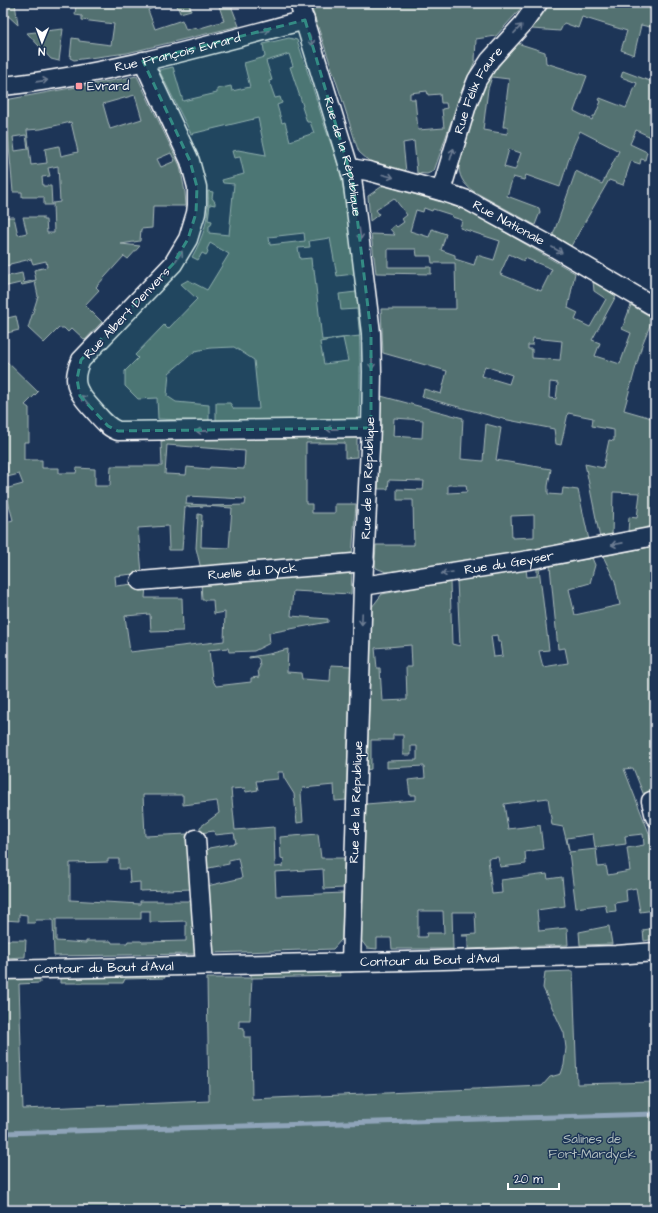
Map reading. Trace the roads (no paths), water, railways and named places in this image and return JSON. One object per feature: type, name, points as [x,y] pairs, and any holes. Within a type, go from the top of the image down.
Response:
[{"type":"street","name":"Rue de la République","points":[[299,3],[350,168],[370,320],[372,358],[370,428],[363,586],[351,962]]},
{"type":"street","name":"Rue Félix Faure","points":[[441,191],[467,105],[477,80],[490,60],[523,24],[538,3]]},
{"type":"street","name":"Rue François Evrard","points":[[3,86],[64,78],[143,61],[305,20]]},
{"type":"street","name":"Rue Albert Denvers","points":[[143,61],[190,162],[197,187],[196,213],[188,239],[173,264],[81,360],[77,379],[80,396],[108,426],[118,431],[370,428]]},
{"type":"street","name":"Rue Nationale","points":[[350,168],[368,171],[441,191],[480,206],[655,307]]},
{"type":"street","name":"Rue du Geyser","points":[[363,586],[528,560],[655,536]]},
{"type":"street","name":"Ruelle du Dyck","points":[[140,580],[365,562]]},
{"type":"street","points":[[196,838],[205,965]]},
{"type":"street","name":"Contour du Bout d'Aval","points":[[3,970],[351,962],[602,955],[655,952]]},
{"type":"waterway","points":[[3,1133],[655,1114]]},
{"type":"place","name":"Evrard","points":[[79,86]]},
{"type":"park label","name":"Salines de Fort-Mardyck","points":[[592,1146]]}]
